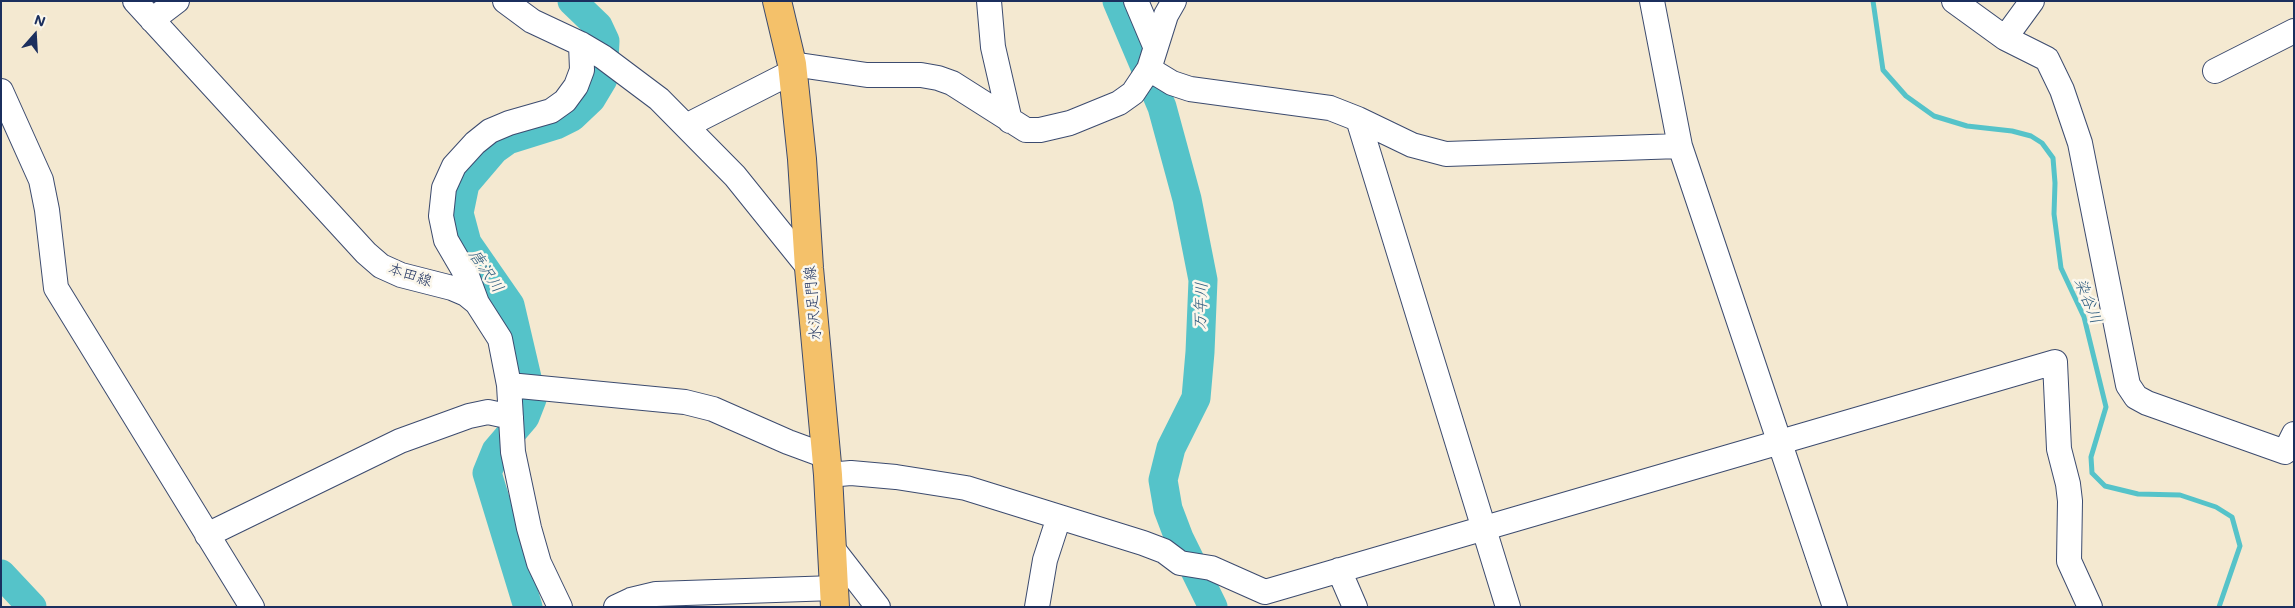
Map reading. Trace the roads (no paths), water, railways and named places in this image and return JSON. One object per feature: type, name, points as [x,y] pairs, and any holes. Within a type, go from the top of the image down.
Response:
[{"type":"main road","name":"水沢足門線","points":[[777,1],[792,68],[802,158],[809,268],[827,465],[835,597]]},
{"type":"street","name":"本田線","points":[[135,1],[366,253],[381,266],[401,275],[452,288],[466,294],[477,303],[500,339],[521,386],[511,417],[513,452],[529,528],[539,563],[560,607]]},
{"type":"street","points":[[152,20],[176,1]]},
{"type":"street","points":[[505,1],[532,21],[590,49],[659,99],[735,176],[809,268]]},
{"type":"street","points":[[989,1],[992,40],[1010,121]]},
{"type":"street","points":[[1136,1],[1155,46]]},
{"type":"street","points":[[686,126],[792,68],[867,75],[921,75],[938,78],[952,83],[1026,130],[1040,130],[1070,123],[1119,103],[1133,93],[1149,69],[1166,15],[1174,1]]},
{"type":"street","points":[[1652,1],[1680,146],[1835,607]]},
{"type":"street","points":[[1954,1],[2005,38],[2047,59],[2062,90],[2080,143],[2128,385],[2136,397],[2147,404],[2286,452],[2294,434]]},
{"type":"street","points":[[2005,38],[2032,1]]},
{"type":"street","points":[[2215,71],[2294,32]]},
{"type":"street","points":[[477,303],[467,276],[446,240],[441,216],[444,188],[454,166],[475,143],[490,131],[509,123],[551,111],[565,101],[576,86],[590,49]]},
{"type":"street","points":[[1149,69],[1172,82],[1190,89],[1330,108],[1412,145],[1428,151],[1446,154],[1680,146]]},
{"type":"street","points":[[1,91],[41,180],[47,210],[56,288],[252,607]]},
{"type":"street","points":[[1358,119],[1508,607]]},
{"type":"street","points":[[521,386],[685,402],[713,409],[788,442],[827,465],[851,473],[896,477],[966,488],[1143,543],[1164,551],[1180,563],[1210,568],[1265,592],[2055,362],[2059,449],[2068,484],[2070,501],[2070,561],[2090,607]]},
{"type":"street","points":[[207,535],[400,441],[469,416],[488,412],[511,417]]},
{"type":"street","points":[[1037,607],[1045,560],[1059,517]]},
{"type":"street","points":[[833,549],[878,607]]},
{"type":"street","points":[[1339,570],[1354,607]]},
{"type":"street","points":[[616,607],[631,600],[656,594],[835,597]]},
{"type":"waterway","name":"唐沢川","points":[[528,607],[487,473],[496,451],[525,417],[532,399],[510,305],[467,243],[459,213],[465,184],[494,150],[508,140],[556,125],[572,117],[591,99],[603,79],[605,41],[598,26],[572,1]]},
{"type":"waterway","name":"万年川","points":[[1117,1],[1162,107],[1187,199],[1203,280],[1196,398],[1171,448],[1163,480],[1168,509],[1179,538],[1213,607]]},
{"type":"waterway","name":"染谷川","points":[[1873,1],[1883,70],[1906,96],[1934,116],[1967,126],[2012,131],[2031,136],[2042,143],[2053,158],[2055,183],[2054,214],[2061,268],[2084,317],[2106,407],[2091,457],[2092,473],[2105,486],[2138,494],[2180,495],[2216,507],[2232,517],[2240,546],[2219,607]]},
{"type":"waterway","points":[[1,574],[32,607]]}]
